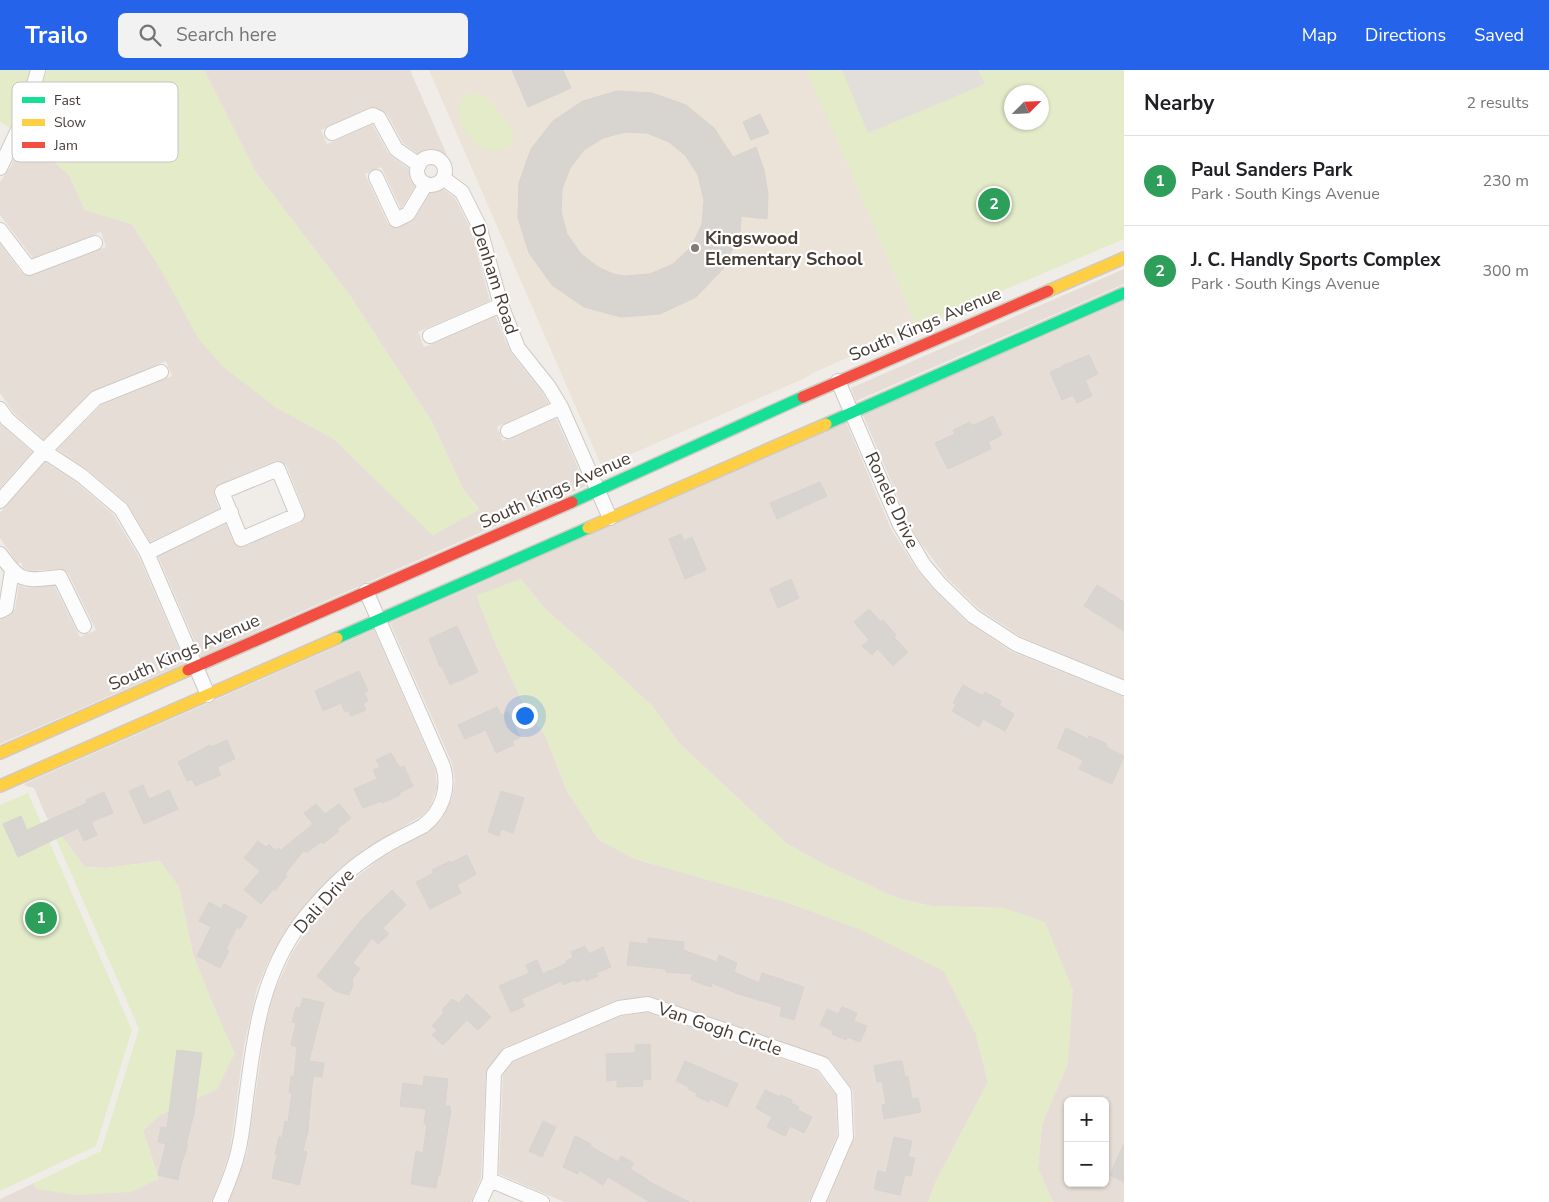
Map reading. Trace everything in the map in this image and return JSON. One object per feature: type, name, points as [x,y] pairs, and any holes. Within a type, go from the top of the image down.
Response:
[{"type":"main road","name":"South Kings Avenue","points":[[0,753],[366,591],[500,534],[838,381],[1124,258]]},
{"type":"main road","points":[[0,786],[1124,292]]},
{"type":"street","points":[[332,133],[373,115],[379,118],[396,149],[419,165],[419,177],[426,184],[434,185],[443,178]]},
{"type":"street","points":[[0,168],[12,143]]},
{"type":"street","name":"Denham Road","points":[[419,165],[427,158],[436,158],[443,164],[443,178],[462,192],[479,226],[500,305],[518,348],[549,387],[561,407],[610,518]]},
{"type":"street","points":[[376,177],[396,220],[408,214],[426,184]]},
{"type":"street","points":[[0,230],[30,268],[95,243]]},
{"type":"street","points":[[430,336],[500,305]]},
{"type":"street","points":[[0,501],[44,451],[96,398],[161,372]]},
{"type":"street","name":"Ronele Drive","points":[[838,381],[900,525],[924,565],[940,584],[973,616],[1016,644],[1124,688]]},
{"type":"street","points":[[508,430],[561,407]]},
{"type":"street","points":[[0,409],[7,419],[44,451],[82,476],[121,509],[147,553],[208,695]]},
{"type":"street","points":[[278,469],[297,515],[241,539],[231,512],[222,492],[278,469]]},
{"type":"street","points":[[147,553],[231,512]]},
{"type":"street","points":[[0,554],[12,571],[26,580],[60,577],[84,626]]},
{"type":"street","points":[[0,611],[6,608],[12,571]]},
{"type":"street","name":"Dali Drive","points":[[220,1202],[230,1180],[238,1152],[260,1008],[268,983],[284,950],[303,921],[337,882],[368,857],[429,821],[444,796],[446,780],[443,766],[366,591]]},
{"type":"street","name":"Van Gogh Circle","points":[[480,1202],[490,1180],[494,1073],[508,1055],[619,1008],[648,1004],[823,1064],[844,1092],[846,1137],[818,1202]]},
{"type":"street","points":[[490,1180],[542,1202]]},
{"type":"shaded area","points":[[204,70],[410,70],[447,155],[434,150],[426,150],[418,154],[403,143],[387,114],[377,108],[369,108],[321,130],[327,144],[372,124],[388,153],[409,169],[410,179],[415,186],[401,209],[381,167],[365,174],[388,224],[399,227],[412,221],[430,193],[443,189],[455,198],[471,230],[490,301],[418,332],[424,347],[495,316],[511,353],[542,392],[549,404],[497,427],[503,441],[556,418],[586,486],[201,656],[158,556],[226,524],[233,542],[244,546],[300,523],[305,512],[286,465],[275,461],[219,485],[214,495],[219,509],[150,542],[127,503],[88,470],[57,449],[101,405],[172,376],[166,361],[93,391],[44,440],[14,413],[0,393],[0,244],[22,273],[32,275],[106,247],[101,232],[33,258],[0,215],[0,182],[13,162],[54,162],[69,175],[85,210],[132,224],[160,268],[274,406],[334,439],[433,535],[479,509],[463,489],[432,422],[351,297],[255,171]]},
{"type":"shaded area","name":"Kingswood Elementary School","points":[[429,70],[808,70],[917,327],[602,467]]},
{"type":"shaded area","points":[[842,70],[978,70],[985,84],[868,133]]},
{"type":"shaded area","points":[[1124,269],[1124,284],[856,401],[851,388]]},
{"type":"shaded area","points":[[1124,301],[1124,679],[1021,637],[979,609],[947,578],[919,541],[908,521],[863,415]]},
{"type":"shaded area","points":[[846,422],[891,529],[917,570],[933,589],[967,622],[1012,652],[1124,697],[1124,1202],[1053,1202],[1038,1168],[1042,1124],[1068,1063],[1004,908],[931,906],[897,898],[827,866],[786,843],[679,743],[652,706],[546,610],[521,579],[477,596],[493,638],[521,699],[546,737],[567,791],[599,840],[635,859],[786,902],[860,929],[944,971],[976,1034],[988,1082],[937,1179],[928,1202],[827,1202],[855,1136],[853,1091],[830,1059],[652,997],[619,1000],[505,1047],[501,1051],[486,1073],[481,1178],[471,1202],[229,1202],[247,1153],[265,1028],[274,992],[292,953],[310,925],[344,887],[381,858],[428,832],[442,819],[452,797],[455,780],[452,763],[390,623]]},
{"type":"shaded area","points":[[0,424],[32,452],[0,488]]},
{"type":"shaded area","points":[[45,462],[77,483],[113,514],[139,557],[185,663],[0,744],[0,620],[9,616],[15,609],[19,585],[26,588],[54,585],[80,637],[96,630],[68,573],[60,569],[29,571],[22,567],[22,563],[17,563],[0,538],[0,513]]},
{"type":"shaded area","points":[[374,630],[435,769],[437,788],[430,807],[423,815],[372,845],[339,869],[296,917],[269,960],[257,988],[244,1046],[230,1151],[211,1202],[0,1202],[0,1199],[34,1183],[37,1189],[159,1179],[143,1130],[160,1115],[217,1089],[234,1053],[193,955],[179,887],[160,861],[106,868],[85,867],[46,816],[34,788],[24,784]]},
{"type":"shaded area","points":[[646,1012],[817,1071],[836,1095],[837,1136],[809,1202],[564,1202],[499,1174],[503,1075],[513,1061],[621,1016]]},
{"type":"green space","points":[[0,70],[30,70],[26,82],[12,82],[12,124],[10,128],[0,122]]},
{"type":"green space","points":[[47,70],[204,70],[255,171],[351,297],[432,422],[463,489],[479,510],[432,535],[334,439],[274,406],[222,366],[198,338],[160,268],[132,224],[85,210],[69,175],[54,162],[178,162],[178,82],[44,82]]},
{"type":"green space","points":[[806,70],[1124,70],[1124,239],[917,327]]},
{"type":"green space","points":[[473,93],[482,95],[489,100],[511,128],[513,133],[512,142],[503,150],[483,148],[464,129],[460,121],[460,104],[464,98]]},
{"type":"green space","points":[[521,579],[546,610],[652,706],[679,743],[786,843],[827,866],[897,898],[931,906],[1004,908],[1045,922],[1073,990],[1068,1063],[1042,1124],[1038,1168],[1053,1202],[928,1202],[937,1179],[988,1082],[976,1034],[944,971],[859,929],[786,902],[635,859],[599,840],[567,791],[546,737],[521,699],[493,638],[477,595]]},
{"type":"green space","points":[[28,793],[132,1030],[96,1146],[0,1191],[0,805]]},
{"type":"green space","points":[[46,816],[85,867],[106,868],[160,861],[179,887],[193,955],[235,1053],[217,1089],[160,1115],[143,1130],[159,1179],[131,1192],[77,1195],[37,1189],[34,1183],[101,1151],[139,1029]]},
{"type":"building","points":[[512,70],[563,70],[571,88],[528,107]]},
{"type":"building","points":[[617,91],[652,93],[686,105],[714,128],[733,157],[756,147],[764,170],[768,194],[767,219],[741,216],[740,234],[723,269],[696,297],[660,314],[621,317],[584,307],[552,285],[529,253],[518,218],[519,183],[531,149],[553,121],[583,101]],"holes":[[[625,132],[647,133],[669,142],[686,156],[698,175],[704,200],[702,224],[691,247],[673,264],[650,274],[625,276],[613,274],[598,267],[581,254],[567,234],[561,212],[562,189],[570,168],[584,150],[603,138]]]},
{"type":"building","points":[[760,114],[769,133],[751,140],[743,122]]},
{"type":"building","points":[[1089,355],[1098,374],[1085,380],[1092,396],[1077,403],[1073,395],[1062,400],[1050,372]]},
{"type":"building","points":[[993,416],[1002,435],[988,442],[991,449],[948,469],[935,443],[955,434],[953,430],[970,422],[972,426]]},
{"type":"building","points":[[820,482],[827,496],[777,519],[770,503]]},
{"type":"building","points":[[681,534],[684,541],[692,537],[706,570],[685,579],[669,539]]},
{"type":"building","points":[[791,579],[799,598],[778,608],[770,589]]},
{"type":"building","points":[[1097,585],[1124,602],[1124,631],[1084,606]]},
{"type":"building","points":[[869,609],[881,622],[883,620],[896,635],[894,637],[908,652],[893,666],[878,649],[872,655],[862,646],[869,640],[854,622]]},
{"type":"building","points":[[457,626],[478,672],[450,685],[442,667],[440,667],[429,639]]},
{"type":"building","points":[[359,671],[368,691],[364,693],[368,701],[363,703],[366,710],[351,716],[348,710],[345,712],[341,703],[323,711],[315,691]]},
{"type":"building","points":[[963,685],[983,696],[985,692],[1001,701],[999,705],[1014,714],[1005,731],[983,719],[979,727],[952,711],[956,704],[953,703]]},
{"type":"building","points":[[497,707],[501,715],[508,712],[520,737],[512,741],[514,745],[496,753],[486,730],[465,739],[458,725]]},
{"type":"building","points":[[1066,728],[1088,739],[1089,736],[1107,744],[1106,747],[1124,756],[1112,784],[1079,769],[1083,760],[1057,748]]},
{"type":"building","points":[[227,740],[235,759],[217,767],[221,775],[195,786],[192,779],[187,781],[178,762],[210,745],[211,747]]},
{"type":"building","points":[[391,753],[400,768],[404,766],[413,786],[399,793],[400,795],[382,803],[381,801],[363,808],[354,789],[377,779],[373,770],[380,767],[376,760]]},
{"type":"building","points":[[143,785],[149,799],[169,790],[178,809],[144,824],[129,791]]},
{"type":"building","points":[[501,791],[524,798],[513,833],[501,829],[499,836],[488,832]]},
{"type":"building","points":[[104,792],[113,813],[91,822],[97,835],[84,841],[78,828],[18,857],[3,824],[21,816],[27,830],[87,803],[86,800]]},
{"type":"building","points":[[316,804],[325,814],[339,804],[351,818],[323,844],[321,842],[306,853],[304,850],[285,874],[287,876],[261,904],[244,890],[260,871],[244,858],[258,841],[266,847],[269,844],[276,851],[278,848],[281,850],[313,824],[304,813]]},
{"type":"building","points":[[467,855],[476,874],[457,885],[461,893],[430,909],[416,882],[434,873],[432,870]]},
{"type":"building","points":[[392,890],[406,905],[383,928],[389,934],[378,944],[372,938],[353,963],[360,969],[352,979],[353,985],[349,995],[335,991],[317,976],[361,920]]},
{"type":"building","points":[[209,902],[221,909],[224,904],[247,916],[240,929],[237,927],[226,949],[229,951],[220,968],[197,956],[211,927],[199,921]]},
{"type":"building","points":[[648,938],[684,942],[683,950],[717,962],[719,955],[737,963],[734,972],[759,983],[762,973],[804,987],[794,1020],[780,1016],[782,1007],[738,994],[712,983],[711,987],[691,980],[693,974],[666,972],[666,969],[627,965],[630,942],[648,944]]},
{"type":"building","points":[[585,946],[589,954],[603,947],[611,967],[596,973],[598,976],[586,981],[585,978],[563,985],[561,981],[521,999],[525,1006],[511,1012],[499,986],[529,973],[526,965],[537,960],[543,974],[567,963],[566,961],[573,957],[571,952]]},
{"type":"building","points":[[467,994],[491,1017],[478,1030],[467,1020],[443,1045],[432,1035],[437,1031],[432,1026],[452,999],[459,1003]]},
{"type":"building","points":[[303,998],[324,1003],[309,1061],[324,1063],[322,1077],[313,1076],[309,1127],[303,1151],[307,1152],[299,1185],[272,1178],[279,1137],[282,1138],[285,1121],[288,1122],[292,1093],[289,1093],[291,1076],[294,1076],[297,1047],[291,1045],[296,1023],[292,1022],[296,1007],[300,1008]]},
{"type":"building","points":[[842,1007],[857,1013],[854,1021],[867,1026],[860,1042],[847,1037],[846,1040],[832,1034],[833,1031],[820,1025],[827,1009],[838,1014]]},
{"type":"building","points":[[650,1044],[651,1079],[642,1080],[643,1086],[617,1087],[617,1080],[607,1081],[606,1054],[635,1053],[635,1045]]},
{"type":"building","points":[[177,1050],[202,1053],[194,1113],[186,1145],[188,1145],[178,1180],[158,1175],[166,1144],[158,1142],[161,1127],[167,1128]]},
{"type":"building","points":[[685,1061],[738,1084],[727,1107],[710,1099],[709,1102],[696,1096],[697,1093],[688,1089],[689,1087],[676,1081]]},
{"type":"building","points":[[902,1061],[905,1077],[908,1076],[912,1099],[918,1098],[921,1112],[884,1119],[882,1105],[886,1104],[882,1081],[877,1082],[874,1066]]},
{"type":"building","points":[[424,1076],[448,1079],[445,1106],[450,1106],[451,1110],[436,1188],[411,1184],[416,1151],[423,1153],[427,1124],[424,1124],[426,1109],[400,1106],[403,1083],[423,1086]]},
{"type":"building","points":[[765,1090],[792,1100],[791,1103],[799,1107],[798,1110],[812,1117],[804,1133],[790,1126],[785,1136],[767,1127],[772,1117],[756,1108]]},
{"type":"building","points":[[543,1121],[556,1127],[542,1157],[529,1151]]},
{"type":"building","points":[[575,1136],[618,1162],[621,1156],[634,1163],[630,1169],[648,1181],[689,1202],[650,1202],[608,1177],[603,1185],[579,1170],[578,1174],[563,1167]]},
{"type":"building","points":[[894,1137],[912,1141],[908,1157],[915,1158],[911,1176],[905,1175],[900,1195],[874,1189],[878,1171],[886,1173]]},
{"type":"building","points":[[1124,1143],[1124,1182],[1110,1175]]},
{"type":"traffic: fast","points":[[826,424],[1124,293]]},
{"type":"traffic: fast","points":[[572,502],[803,397]]},
{"type":"traffic: fast","points":[[337,638],[588,528]]},
{"type":"traffic: slow","points":[[1048,291],[1124,258]]},
{"type":"traffic: slow","points":[[588,528],[826,424]]},
{"type":"traffic: slow","points":[[0,786],[337,638]]},
{"type":"traffic: slow","points":[[0,753],[188,670]]},
{"type":"traffic: jam","points":[[803,397],[1048,291]]},
{"type":"traffic: jam","points":[[188,670],[572,502]]},
{"type":"place","name":"J. C. Handly Sports Complex","points":[[994,204]]},
{"type":"place","name":"Kingswood Elementary School","points":[[695,248]]},
{"type":"place","name":"Paul Sanders Park","points":[[41,918]]}]
